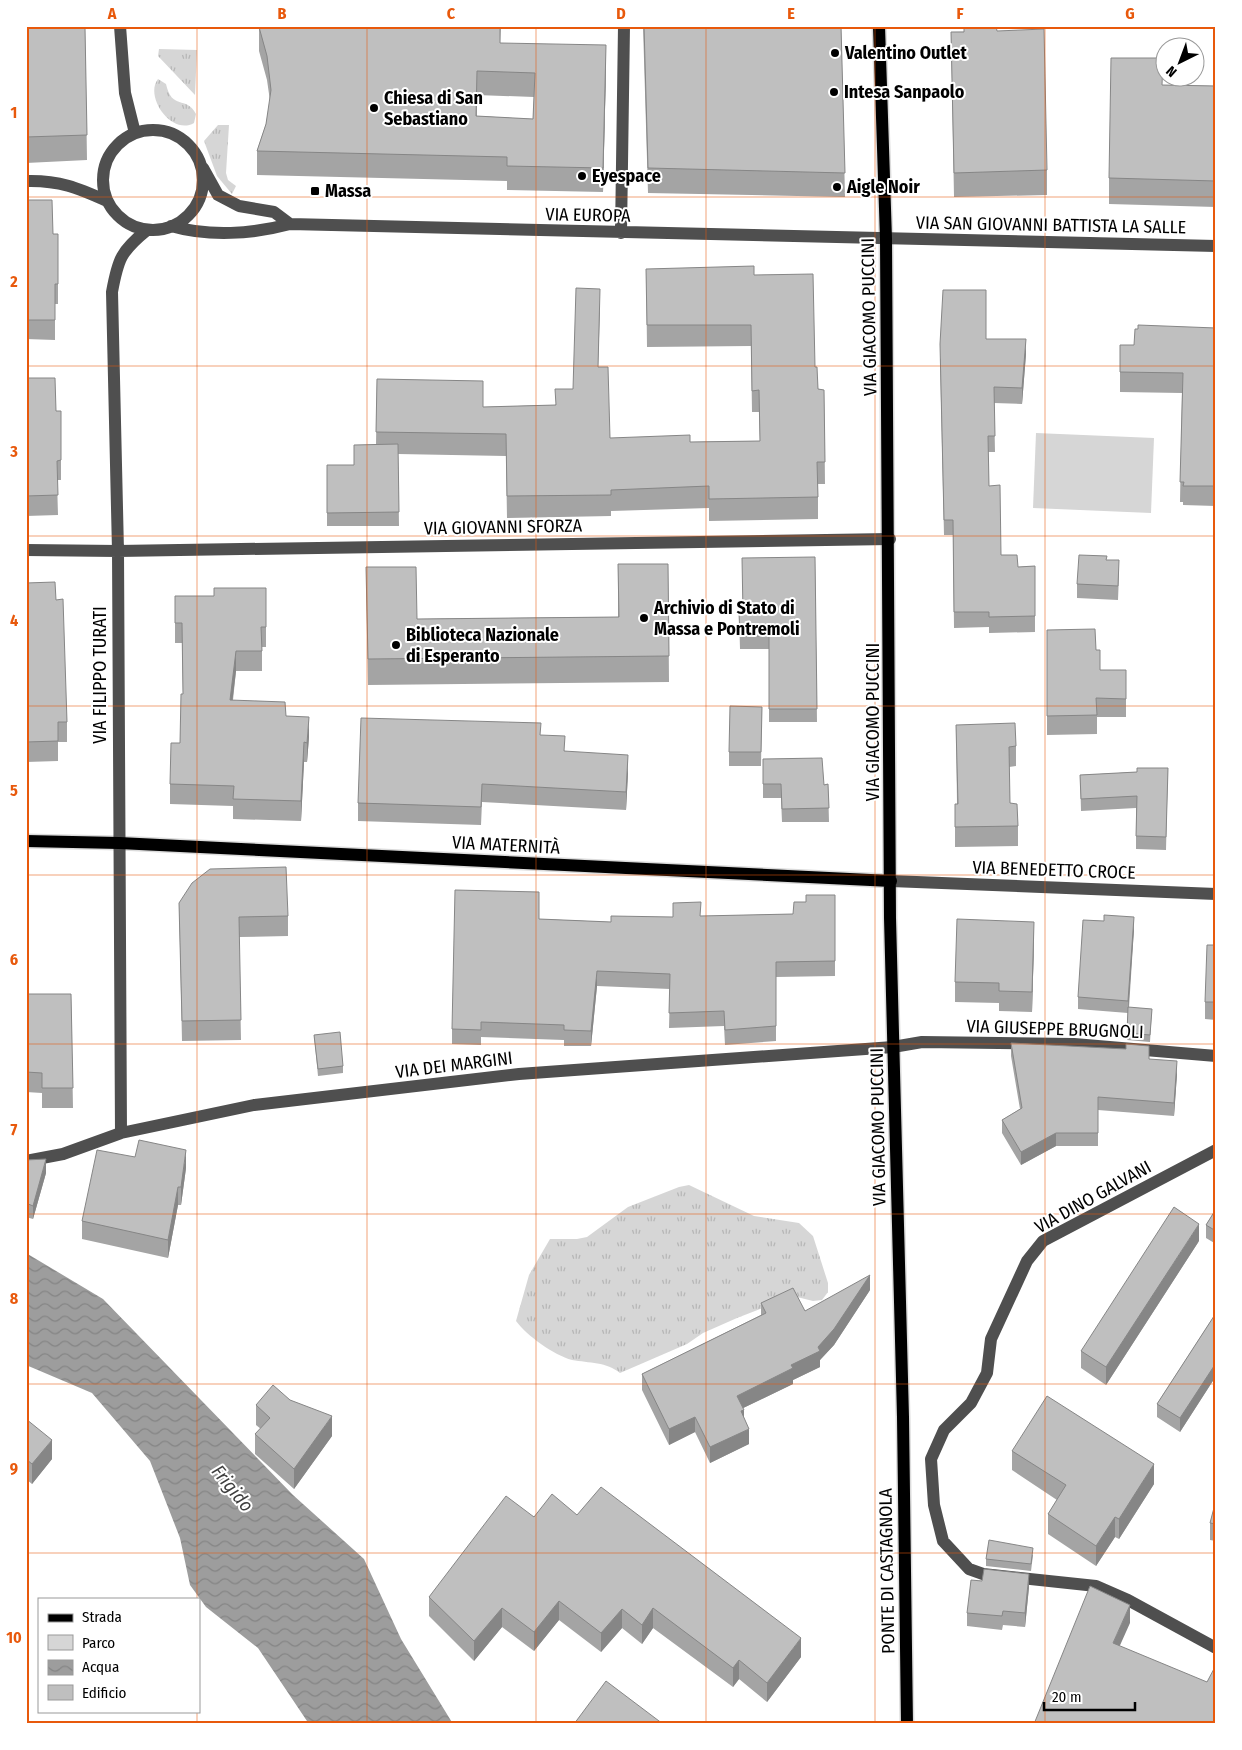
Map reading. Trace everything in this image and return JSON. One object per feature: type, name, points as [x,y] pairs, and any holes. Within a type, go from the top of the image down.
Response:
[{"type":"main road","name":"VIA GIACOMO PUCCINI","points":[[879,26],[886,239],[890,539],[891,881],[902,1417]]},
{"type":"main road","name":"VIA MATERNITÀ","points":[[26,841],[119,843],[891,881]]},
{"type":"main road","name":"PONTE DI CASTAGNOLA","points":[[902,1417],[907,1724]]},
{"type":"street","points":[[120,26],[125,93],[135,133]]},
{"type":"street","points":[[621,233],[624,26]]},
{"type":"street","points":[[26,180],[49,180],[67,184],[107,202],[124,221],[136,228],[147,230],[171,226],[185,219],[195,207],[201,192],[203,177],[200,164],[188,144],[175,135],[155,130],[135,133],[120,142],[110,154],[104,170],[103,185],[107,202]]},
{"type":"street","name":"VIA EUROPA","points":[[200,164],[218,194],[239,206],[274,212],[290,224]]},
{"type":"street","name":"VIA EUROPA","points":[[171,226],[189,231],[258,232],[290,224],[886,239]]},
{"type":"street","name":"VIA FILIPPO TURATI","points":[[121,1133],[118,551],[112,292],[117,263],[131,243],[147,230]]},
{"type":"street","name":"VIA SAN GIOVANNI BATTISTA LA SALLE","points":[[886,239],[1216,246]]},
{"type":"street","name":"VIA GIOVANNI SFORZA","points":[[26,550],[118,551],[890,539]]},
{"type":"street","name":"VIA BENEDETTO CROCE","points":[[891,881],[1216,894]]},
{"type":"street","name":"VIA GIUSEPPE BRUGNOLI","points":[[894,1047],[922,1042],[1074,1044],[1216,1056]]},
{"type":"street","name":"VIA DEI MARGINI","points":[[26,1160],[63,1154],[121,1133],[254,1105],[520,1074],[894,1047]]},
{"type":"street","name":"VIA DINO GALVANI","points":[[1216,1150],[1044,1241],[1027,1261],[991,1339],[987,1373],[971,1403],[944,1430],[932,1459],[934,1505],[943,1541],[969,1569],[983,1574],[1096,1586],[1128,1600],[1216,1648]]},
{"type":"green space","points":[[159,49],[197,50],[195,95],[158,56]]},
{"type":"green space","points":[[158,79],[166,84],[175,100],[192,108],[196,114],[194,123],[186,126],[177,124],[169,120],[162,113],[155,95]]},
{"type":"green space","points":[[218,125],[229,125],[226,173],[228,180],[236,186],[232,194],[217,176],[204,141]]},
{"type":"green space","points":[[1036,433],[1154,438],[1151,513],[1033,508]]},
{"type":"green space","points":[[689,1185],[754,1216],[799,1223],[813,1236],[828,1283],[828,1292],[822,1300],[813,1301],[793,1296],[703,1333],[687,1344],[620,1373],[604,1365],[572,1360],[557,1354],[534,1339],[516,1321],[529,1275],[550,1239],[587,1237],[628,1207],[679,1187]]},
{"type":"water","name":"Frigido","points":[[26,1253],[103,1299],[293,1495],[364,1559],[401,1639],[453,1724],[309,1724],[258,1648],[206,1607],[190,1585],[180,1538],[150,1461],[92,1393],[26,1365]]},
{"type":"building","points":[[26,26],[78,26],[78,28],[85,28],[87,135],[26,137]]},
{"type":"building","points":[[500,26],[500,43],[606,45],[603,168],[507,166],[507,157],[257,151],[266,124],[271,90],[267,56],[259,27]],"holes":[[[477,71],[535,73],[533,119],[476,116]]]},
{"type":"building","points":[[644,26],[841,26],[845,173],[648,168]]},
{"type":"building","points":[[964,26],[996,26],[997,31],[1044,29],[1047,170],[954,173],[951,32],[964,32]]},
{"type":"building","points":[[1111,58],[1154,58],[1154,88],[1204,88],[1204,86],[1216,86],[1216,181],[1109,178]]},
{"type":"building","points":[[26,200],[52,200],[53,234],[58,234],[58,284],[55,284],[55,320],[26,320]]},
{"type":"building","points":[[754,266],[754,275],[813,274],[815,367],[817,367],[818,389],[824,390],[825,462],[817,462],[818,497],[709,499],[709,486],[611,490],[611,495],[507,496],[506,434],[376,432],[377,379],[483,381],[483,407],[556,405],[555,389],[573,389],[576,288],[600,289],[598,367],[608,367],[610,438],[690,435],[690,442],[760,441],[759,390],[752,391],[751,325],[647,325],[646,269]]},
{"type":"building","points":[[943,290],[986,290],[986,339],[1026,339],[1022,388],[994,387],[995,436],[988,436],[989,486],[1000,485],[1001,555],[1017,555],[1018,567],[1035,566],[1035,616],[989,617],[989,612],[954,612],[953,520],[944,520],[940,344]]},
{"type":"building","points":[[1138,325],[1216,328],[1216,486],[1183,486],[1184,482],[1180,482],[1183,373],[1120,372],[1120,345],[1134,345],[1135,329],[1138,329]]},
{"type":"building","points":[[26,378],[55,378],[56,411],[61,411],[61,460],[57,461],[58,495],[26,496]]},
{"type":"building","points":[[398,444],[399,512],[327,513],[327,465],[354,465],[354,445]]},
{"type":"building","points":[[1079,555],[1107,556],[1106,560],[1119,560],[1118,586],[1077,584]]},
{"type":"building","points":[[815,557],[817,709],[769,709],[769,636],[740,636],[739,613],[743,613],[742,558]]},
{"type":"building","points":[[618,564],[668,564],[669,656],[368,659],[366,567],[416,567],[417,619],[619,617]]},
{"type":"building","points":[[55,582],[56,600],[63,599],[67,722],[58,722],[58,741],[26,742],[26,583]]},
{"type":"building","points":[[214,588],[266,588],[266,627],[261,627],[262,651],[236,651],[230,700],[285,702],[286,716],[309,717],[307,743],[304,742],[301,801],[233,799],[234,786],[170,784],[171,743],[180,743],[181,694],[183,694],[182,623],[175,623],[175,596],[214,596]]},
{"type":"building","points":[[1095,629],[1096,650],[1100,650],[1100,670],[1126,670],[1126,699],[1096,698],[1097,715],[1047,716],[1047,630]]},
{"type":"building","points":[[730,706],[762,707],[761,752],[729,752]]},
{"type":"building","points":[[361,718],[541,723],[540,735],[565,736],[564,751],[628,755],[626,792],[482,784],[481,807],[358,803]]},
{"type":"building","points":[[1015,723],[1016,746],[1009,747],[1010,803],[1017,804],[1018,826],[955,827],[955,804],[958,804],[956,725]]},
{"type":"building","points":[[822,758],[824,785],[828,784],[829,808],[782,809],[781,784],[763,784],[763,759]]},
{"type":"building","points":[[1137,768],[1168,768],[1166,837],[1136,836],[1137,796],[1081,799],[1080,775],[1137,772]]},
{"type":"building","points":[[286,867],[288,916],[239,917],[241,1020],[182,1021],[179,903],[192,883],[210,869]]},
{"type":"building","points":[[455,890],[539,892],[539,919],[611,922],[611,916],[673,917],[673,903],[701,902],[700,916],[793,914],[794,902],[806,902],[806,895],[835,895],[835,961],[776,962],[776,1026],[725,1030],[724,1011],[669,1013],[670,974],[597,971],[591,1031],[564,1030],[564,1025],[481,1022],[481,1030],[452,1029]]},
{"type":"building","points":[[1104,915],[1134,917],[1128,1001],[1078,997],[1083,920],[1104,921]]},
{"type":"building","points":[[957,919],[1034,922],[1032,992],[999,991],[999,983],[955,982]]},
{"type":"building","points":[[1207,945],[1216,945],[1216,1002],[1205,1002]]},
{"type":"building","points":[[26,994],[71,994],[73,1088],[42,1088],[42,1073],[26,1072]]},
{"type":"building","points":[[1128,1007],[1152,1009],[1150,1035],[1127,1033]]},
{"type":"building","points":[[340,1032],[343,1066],[318,1069],[314,1035]]},
{"type":"building","points":[[1011,1043],[1126,1049],[1126,1044],[1149,1046],[1149,1059],[1177,1061],[1174,1103],[1098,1097],[1098,1133],[1056,1133],[1021,1152],[1002,1120],[1022,1108]]},
{"type":"building","points":[[139,1140],[186,1150],[181,1187],[178,1187],[168,1240],[82,1221],[97,1150],[135,1157]]},
{"type":"building","points":[[46,1159],[33,1206],[26,1203],[26,1160]]},
{"type":"building","points":[[1174,1207],[1199,1224],[1106,1367],[1081,1351]]},
{"type":"building","points":[[1216,1209],[1216,1231],[1206,1225]]},
{"type":"building","points":[[870,1275],[834,1329],[818,1347],[820,1351],[791,1365],[793,1368],[737,1396],[744,1410],[741,1411],[749,1429],[710,1447],[695,1417],[669,1429],[642,1374],[766,1313],[761,1303],[793,1288],[805,1311]]},
{"type":"building","points":[[1216,1313],[1216,1363],[1180,1418],[1157,1404]]},
{"type":"building","points":[[273,1385],[290,1400],[332,1416],[294,1469],[255,1434],[270,1418],[256,1405]]},
{"type":"building","points":[[1047,1396],[1154,1464],[1119,1519],[1115,1517],[1096,1546],[1048,1514],[1066,1485],[1012,1451]]},
{"type":"building","points":[[26,1419],[52,1440],[32,1464],[26,1459]]},
{"type":"building","points":[[601,1487],[801,1638],[767,1683],[739,1660],[733,1668],[653,1608],[642,1625],[622,1609],[601,1633],[559,1601],[534,1632],[502,1608],[474,1641],[429,1597],[506,1496],[534,1517],[552,1494],[577,1515]]},
{"type":"building","points":[[1216,1500],[1216,1524],[1210,1523]]},
{"type":"building","points":[[989,1540],[1033,1548],[1031,1564],[986,1559]]},
{"type":"building","points":[[984,1569],[1029,1574],[1025,1613],[1003,1611],[1002,1616],[967,1613],[971,1580],[982,1581]]},
{"type":"building","points":[[1090,1586],[1130,1605],[1113,1643],[1207,1682],[1216,1665],[1216,1724],[1034,1724]]},
{"type":"building","points":[[606,1681],[663,1724],[574,1724]]},
{"type":"place","name":"Valentino Outlet","points":[[835,53]]},
{"type":"place","name":"Intesa Sanpaolo","points":[[834,92]]},
{"type":"place","name":"Chiesa di San Sebastiano","points":[[374,108]]},
{"type":"place","name":"Eyespace","points":[[582,176]]},
{"type":"place","name":"Aigle Noir","points":[[837,187]]},
{"type":"place","name":"Massa","points":[[315,191]]},
{"type":"place","name":"Archivio di Stato di Massa e Pontremoli","points":[[644,618]]},
{"type":"place","name":"Biblioteca Nazionale di Esperanto","points":[[396,645]]}]
